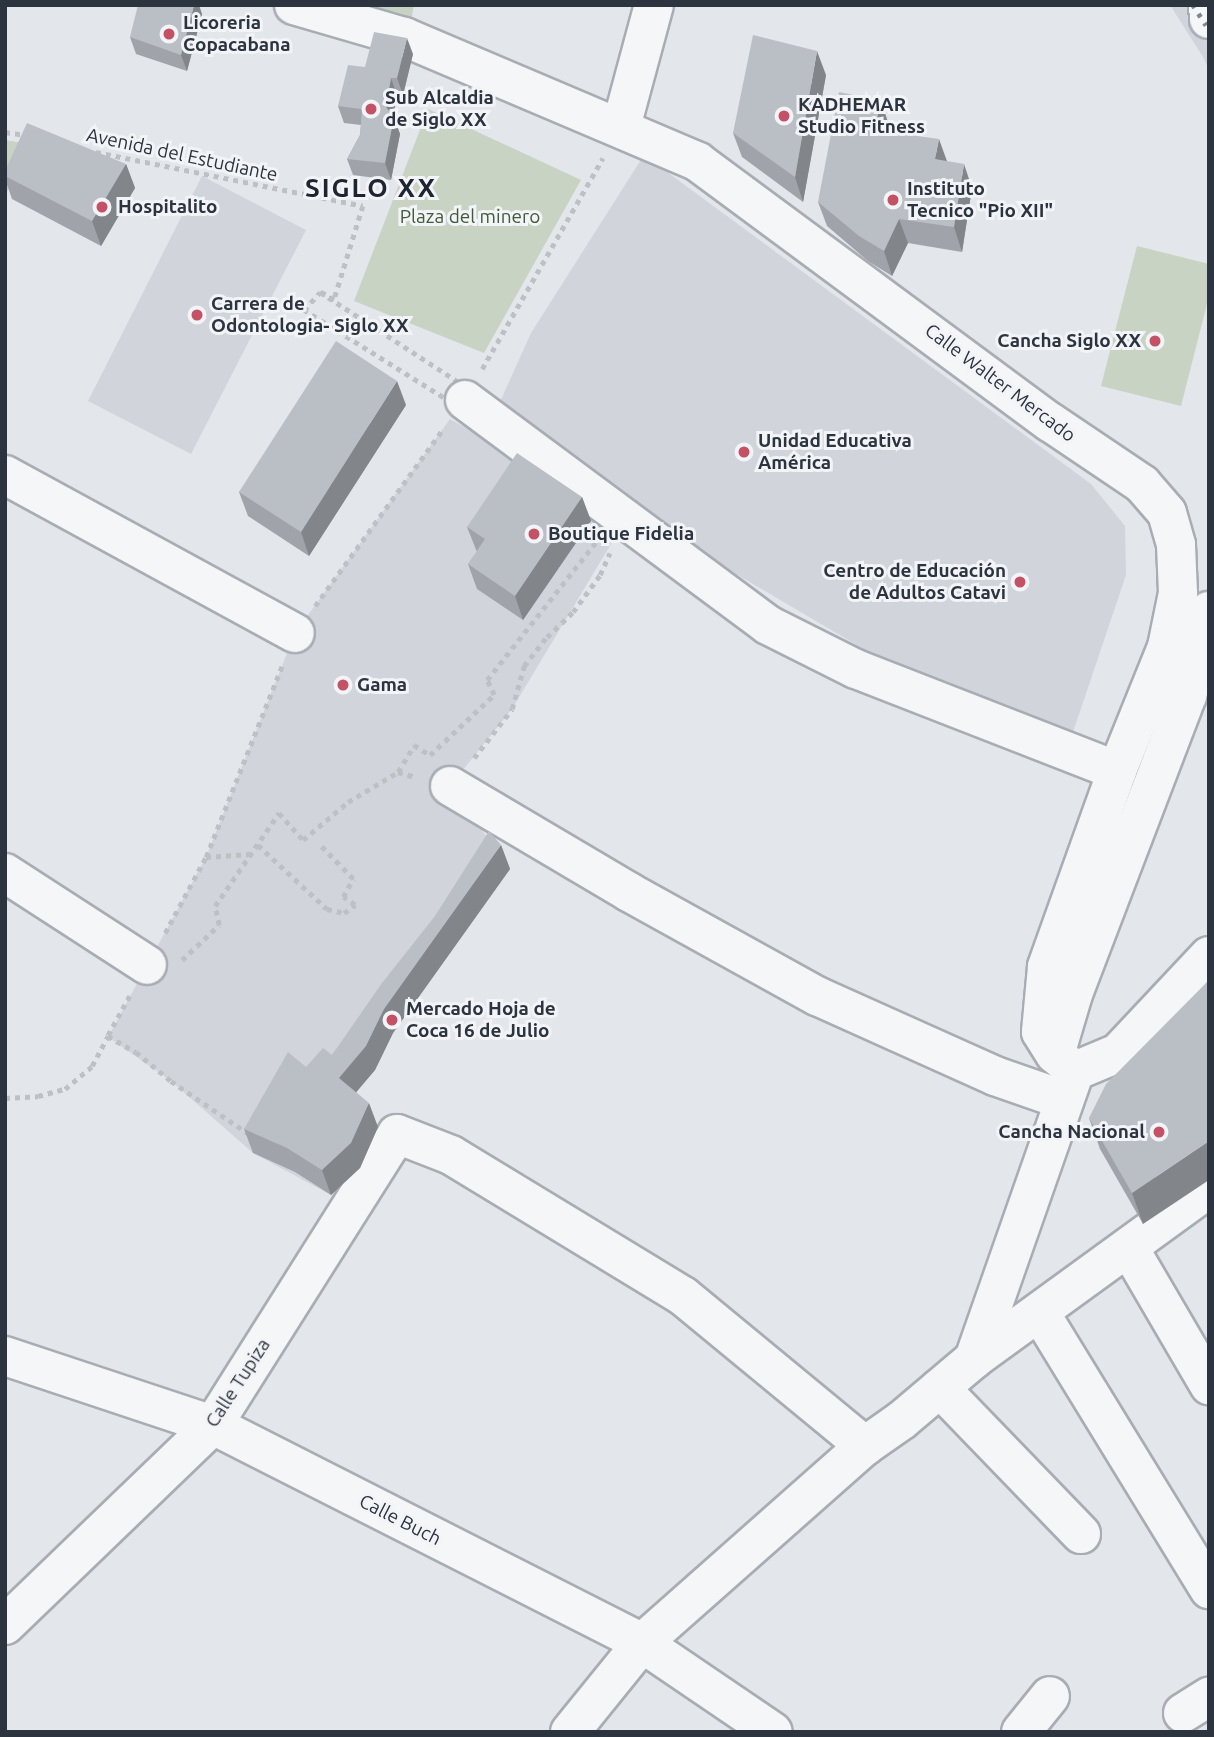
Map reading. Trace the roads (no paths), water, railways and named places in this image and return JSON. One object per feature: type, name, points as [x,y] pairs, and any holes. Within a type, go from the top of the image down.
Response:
[{"type":"street","name":"Calle Walter Mercado","points":[[294,5],[404,37],[698,162],[1050,422],[1142,484],[1167,513],[1176,545],[1178,593],[1167,648],[1117,771],[1047,967],[1041,1032],[1065,1075]]},
{"type":"street","points":[[621,127],[654,5]]},
{"type":"street","points":[[1208,5],[1209,19]]},
{"type":"street","points":[[465,400],[768,625],[856,669],[1117,771]]},
{"type":"street","points":[[5,475],[295,633]]},
{"type":"street","points":[[974,1359],[1065,1075],[1073,994],[1186,696],[1209,611]]},
{"type":"street","points":[[450,786],[629,892],[817,996],[995,1076],[1065,1075],[1118,1052],[1209,956]]},
{"type":"street","points":[[5,873],[147,965]]},
{"type":"street","name":"Calle Tupiza","points":[[5,1625],[214,1425],[397,1134],[451,1155],[683,1296],[865,1446]]},
{"type":"street","points":[[570,1732],[642,1643],[865,1446],[974,1359],[1040,1314],[1209,1188]]},
{"type":"street","points":[[1129,1248],[1209,1385]]},
{"type":"street","points":[[1040,1314],[1209,1589]]},
{"type":"street","name":"Calle Buch","points":[[5,1356],[214,1425],[642,1643],[773,1732]]},
{"type":"street","points":[[940,1388],[1081,1534]]},
{"type":"street","points":[[1021,1732],[1050,1696]]},
{"type":"railway","points":[[1193,5],[1209,30]]},
{"type":"place","name":"Licoreria Copacabana","points":[[169,34]]},
{"type":"place","name":"Sub Alcaldia de Siglo XX","points":[[371,109]]},
{"type":"place","name":"KADHEMAR Studio Fitness","points":[[784,116]]},
{"type":"place","name":"Instituto Tecnico \"Pio XII\"","points":[[893,200]]},
{"type":"place","name":"Hospitalito","points":[[102,207]]},
{"type":"place","name":"Carrera de Odontologia- Siglo XX","points":[[197,315]]},
{"type":"place","name":"Cancha Siglo XX","points":[[1155,341]]},
{"type":"place","name":"Unidad Educativa América","points":[[744,452]]},
{"type":"place","name":"Boutique Fidelia","points":[[534,534]]},
{"type":"place","name":"Centro de Educación de Adultos Catavi","points":[[1020,582]]},
{"type":"place","name":"Gama","points":[[343,685]]},
{"type":"place","name":"Mercado Hoja de Coca 16 de Julio","points":[[392,1020]]},
{"type":"place","name":"Cancha Nacional","points":[[1159,1132]]},
{"type":"district","name":"SIGLO XX","points":[[371,188]]},
{"type":"park label","name":"Plaza del minero","points":[[470,217]]}]
